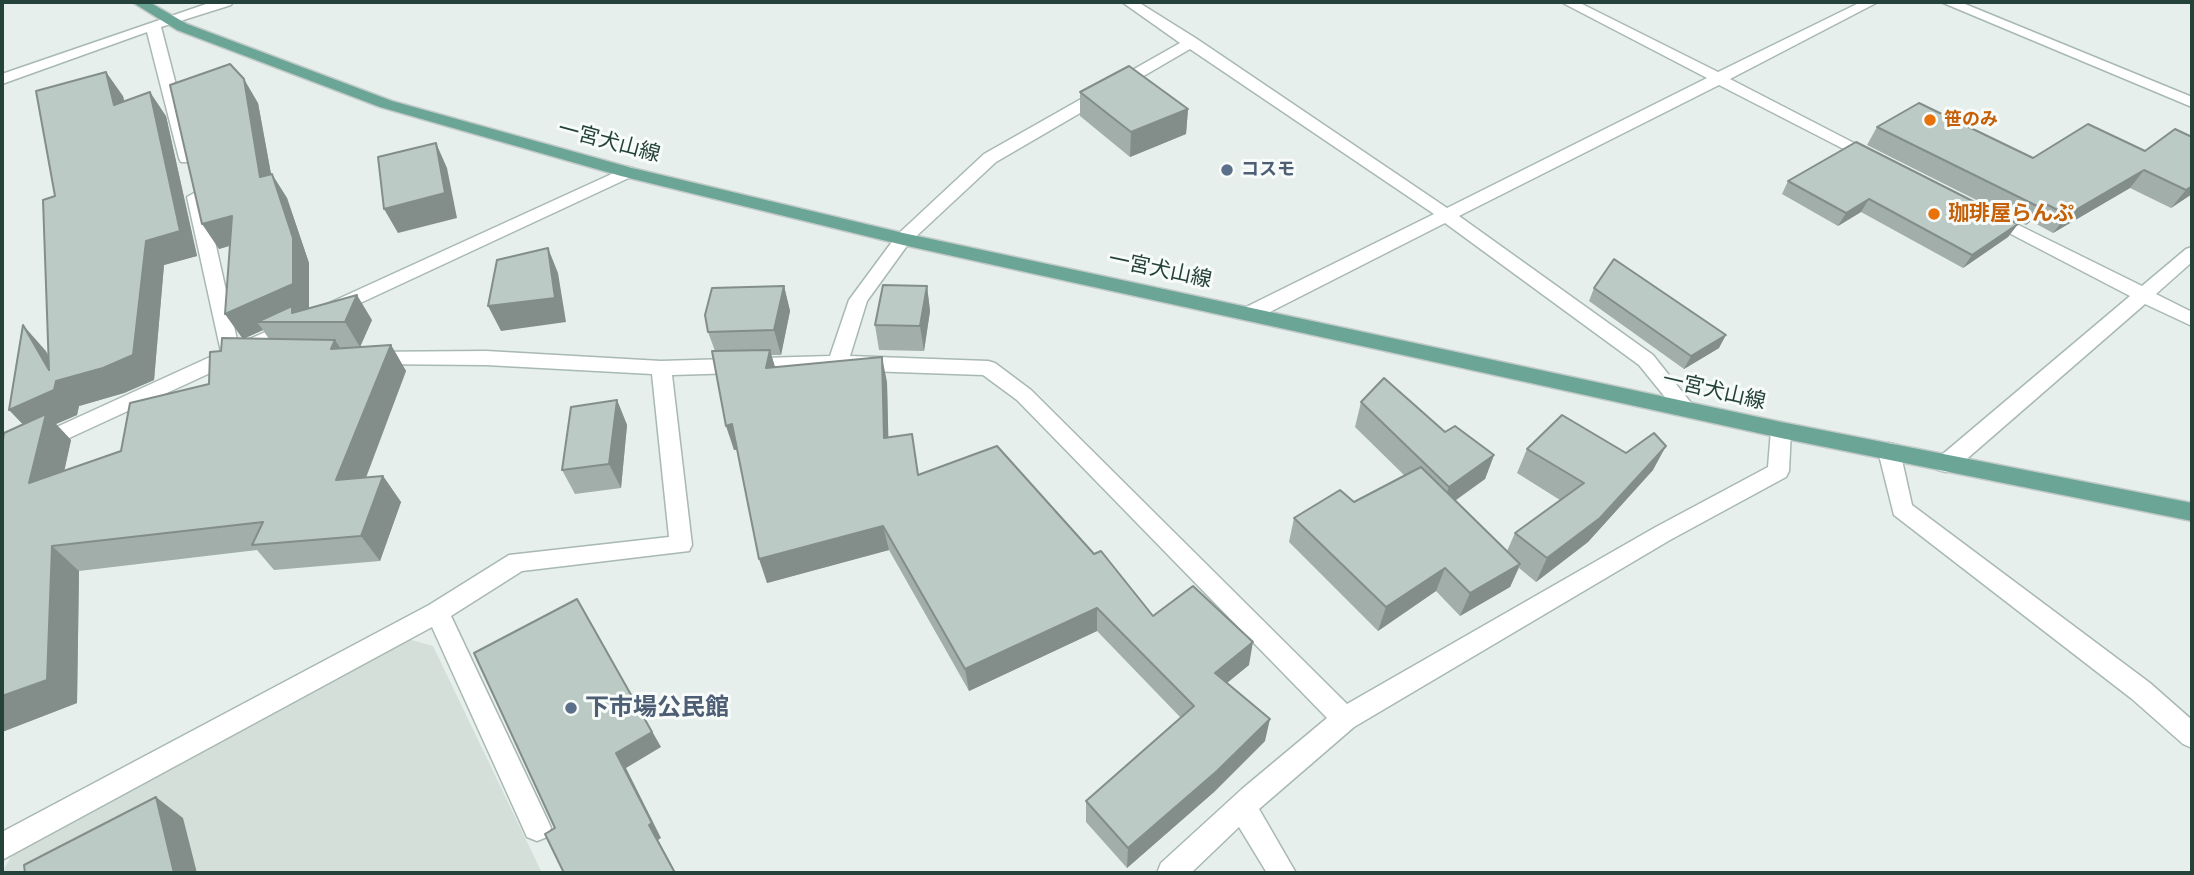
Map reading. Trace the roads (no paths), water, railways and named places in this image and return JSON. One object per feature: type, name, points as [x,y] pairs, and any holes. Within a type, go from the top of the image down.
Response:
[{"type":"main road","name":"一宮犬山線","points":[[139,2],[160,23],[386,104],[627,172],[903,239],[1781,430],[2192,512]]},
{"type":"street","points":[[2,79],[226,2]]},
{"type":"street","points":[[1129,2],[1445,214],[1646,360],[1685,408]]},
{"type":"street","points":[[1568,2],[1895,167]]},
{"type":"street","points":[[1251,313],[1871,2]]},
{"type":"street","points":[[1948,2],[2192,102]]},
{"type":"street","points":[[160,23],[231,355]]},
{"type":"street","points":[[838,363],[858,300],[903,239],[990,158],[1192,42]]},
{"type":"street","points":[[2,461],[627,172]]},
{"type":"street","points":[[1969,205],[2192,320]]},
{"type":"street","points":[[1946,464],[2192,253]]},
{"type":"street","points":[[231,355],[285,356]]},
{"type":"street","points":[[352,357],[486,358],[661,368],[838,363],[988,368],[1024,395],[1345,719]]},
{"type":"street","points":[[2,847],[437,612],[517,562],[681,545],[661,368]]},
{"type":"street","points":[[1171,873],[1242,806],[1345,719],[1662,534],[1778,471],[1781,430]]},
{"type":"street","points":[[1889,451],[1902,509],[2141,691],[2192,736]]},
{"type":"street","points":[[437,612],[537,828]]},
{"type":"street","points":[[1242,806],[1282,873]]},
{"type":"place","name":"笹のみ","points":[[1930,120]]},
{"type":"place","name":"コスモ","points":[[1227,170]]},
{"type":"place","name":"珈琲屋らんぷ","points":[[1934,214]]},
{"type":"place","name":"下市場公民館","points":[[571,708]]}]
